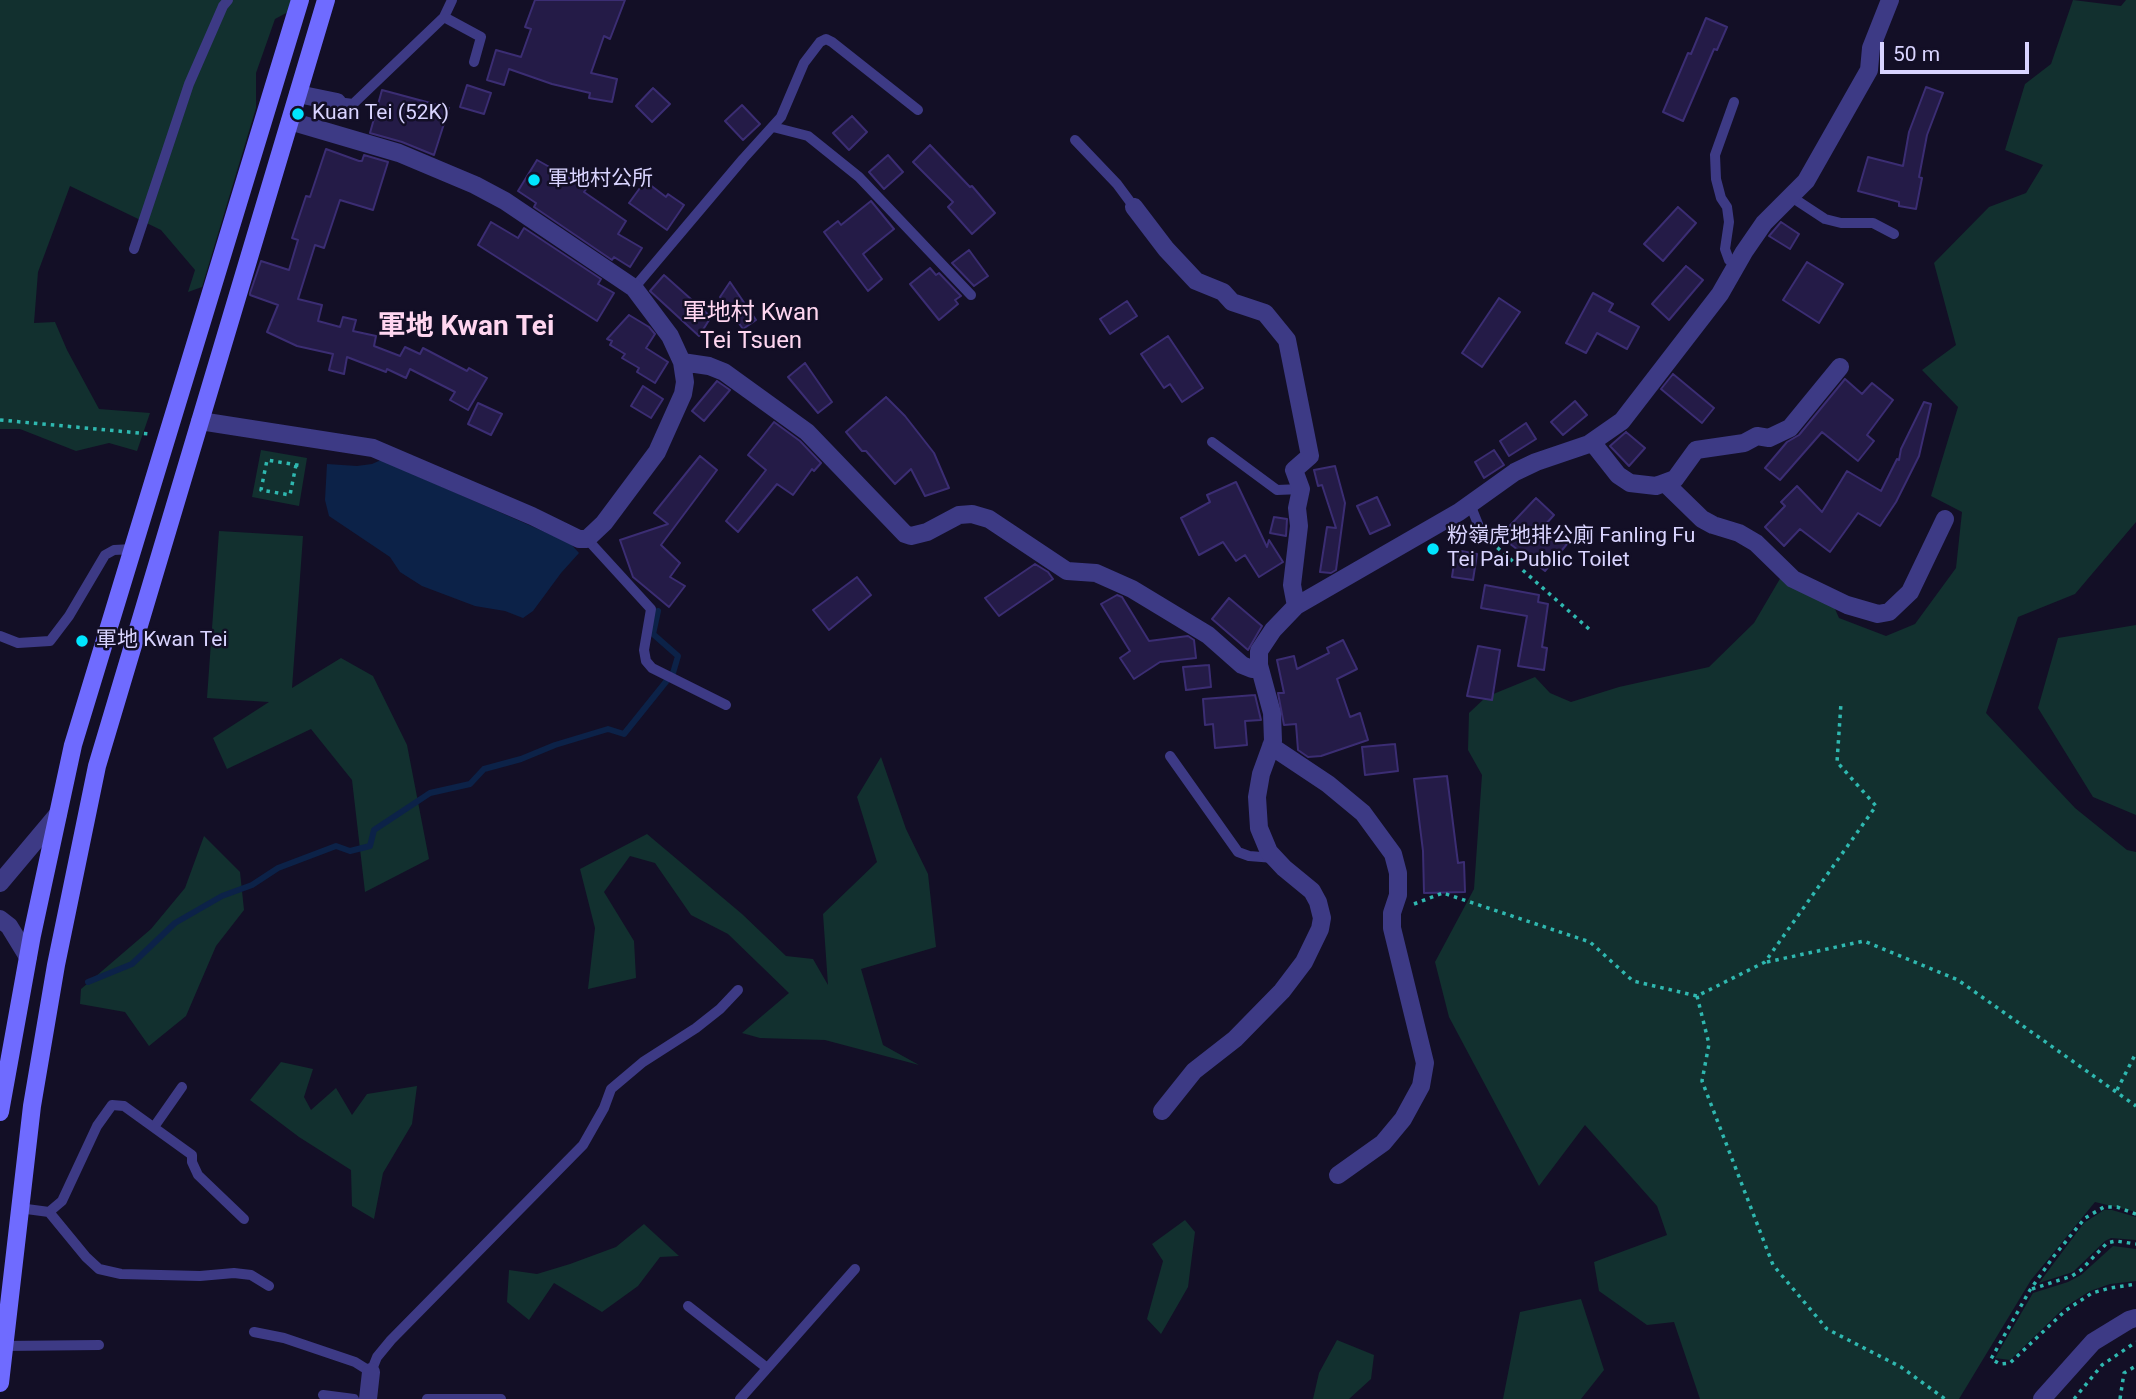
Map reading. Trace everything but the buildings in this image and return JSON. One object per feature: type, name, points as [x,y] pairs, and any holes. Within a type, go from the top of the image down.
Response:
[{"type":"main road","points":[[0,1112],[28,957],[73,745],[300,0]]},
{"type":"main road","points":[[0,1383],[32,1106],[53,978],[97,766],[326,0]]},
{"type":"street","points":[[1162,1111],[1194,1071],[1234,1039],[1282,991],[1304,962],[1320,929],[1322,918],[1312,891],[1269,852],[1259,828],[1257,797],[1261,774],[1271,746],[1272,713],[1259,665],[1259,652],[1273,631],[1296,606],[1470,504],[1515,472],[1536,461],[1592,442],[1622,421],[1720,295],[1763,223],[1806,181],[1869,70],[1871,48],[1890,0]]},
{"type":"street","points":[[298,94],[337,102]]},
{"type":"street","points":[[200,421],[373,448],[579,538],[587,538],[604,523],[657,452],[682,394],[685,382],[682,362],[670,336],[634,288],[505,201],[475,185],[399,153],[290,121]]},
{"type":"street","points":[[1134,207],[1166,249],[1196,281],[1223,292],[1232,302],[1265,313],[1287,340],[1310,456],[1294,470],[1301,489],[1297,508],[1299,526],[1292,585],[1296,606]]},
{"type":"street","points":[[682,362],[709,366],[724,372],[807,432],[905,534],[911,536],[927,532],[959,515],[972,514],[989,519],[1067,571],[1096,573],[1132,590],[1208,635],[1242,665],[1252,669],[1259,665]]},
{"type":"street","points":[[1592,442],[1608,466],[1630,483],[1656,486],[1675,479],[1696,450],[1744,443],[1757,436],[1769,438],[1790,428],[1840,367]]},
{"type":"street","points":[[1665,483],[1713,526],[1739,533],[1756,543],[1793,579],[1847,605],[1878,614],[1889,612],[1910,592],[1945,519]]},
{"type":"street","points":[[1271,746],[1328,784],[1363,813],[1393,854],[1398,873],[1398,895],[1392,913],[1392,928],[1425,1063],[1421,1086],[1403,1119],[1383,1143],[1338,1175]]},
{"type":"street","points":[[0,883],[58,814]]},
{"type":"street","points":[[0,919],[9,926],[28,957]]},
{"type":"street","points":[[2042,1399],[2093,1342],[2136,1318]]},
{"type":"street","points":[[368,1399],[371,1372]]},
{"type":"lane","points":[[134,249],[189,84],[228,0]]},
{"type":"lane","points":[[337,102],[353,104],[444,17],[452,0]]},
{"type":"lane","points":[[444,17],[481,37],[474,62]]},
{"type":"lane","points":[[634,288],[781,117],[804,62],[820,42],[826,39],[832,41],[918,110]]},
{"type":"lane","points":[[1734,102],[1715,155],[1716,179],[1721,198],[1727,207],[1729,222],[1725,249],[1729,260],[1736,266]]},
{"type":"lane","points":[[773,127],[808,136],[859,177],[971,295]]},
{"type":"lane","points":[[1075,140],[1117,184],[1134,207]]},
{"type":"lane","points":[[1790,196],[1825,219],[1841,223],[1873,223],[1894,234]]},
{"type":"lane","points":[[1212,442],[1277,490],[1301,489]]},
{"type":"lane","points":[[1470,504],[1482,534]]},
{"type":"lane","points":[[587,538],[651,609],[644,650],[646,661],[652,668],[726,705]]},
{"type":"lane","points":[[0,636],[18,643],[50,641],[69,616],[105,555],[114,550],[133,549]]},
{"type":"lane","points":[[1170,756],[1238,852],[1249,856],[1275,858]]},
{"type":"lane","points":[[254,1332],[284,1338],[343,1358],[371,1372],[377,1357],[391,1340],[583,1145],[604,1108],[611,1089],[643,1062],[696,1028],[738,990]]},
{"type":"lane","points":[[154,1127],[181,1087]]},
{"type":"lane","points":[[49,1212],[62,1201],[97,1126],[111,1105],[124,1106],[192,1154],[192,1162],[198,1175],[244,1219]]},
{"type":"lane","points":[[19,1208],[49,1212],[99,1269],[121,1274],[200,1276],[234,1273],[251,1275],[269,1286]]},
{"type":"lane","points":[[740,1399],[855,1269]]},
{"type":"lane","points":[[688,1306],[767,1368]]},
{"type":"lane","points":[[4,1346],[99,1345]]},
{"type":"lane","points":[[323,1395],[354,1399]]},
{"type":"lane","points":[[427,1399],[501,1399]]},
{"type":"path","points":[[0,420],[150,434]]},
{"type":"path","points":[[296,465],[290,495],[261,490],[267,460],[303,466]]},
{"type":"path","points":[[1482,534],[1589,629]]},
{"type":"path","points":[[1765,962],[1876,806],[1837,762],[1841,703]]},
{"type":"path","points":[[1392,913],[1443,893],[1590,943],[1633,982],[1697,996],[1765,962],[1864,941],[1958,980],[2136,1106]]},
{"type":"path","points":[[1697,996],[1709,1044],[1702,1081],[1773,1265],[1827,1329],[1901,1367],[1945,1399]]},
{"type":"path","points":[[2117,1090],[2136,1052]]},
{"type":"path","points":[[2136,1214],[2117,1207],[2104,1207],[2090,1213],[2030,1290],[1991,1359],[2000,1364],[2010,1363],[2065,1311],[2092,1293],[2136,1284]]},
{"type":"path","points":[[2030,1290],[2072,1276],[2107,1243],[2116,1241],[2136,1244]]},
{"type":"path","points":[[2074,1399],[2102,1365],[2136,1342]]},
{"type":"path","points":[[2120,1399],[2124,1373],[2136,1366]]},
{"type":"green space","points":[[0,0],[291,0],[288,12],[275,19],[256,73],[256,108],[202,287],[188,292],[195,270],[161,230],[70,186],[38,272],[34,323],[55,322],[99,409],[150,413],[137,451],[109,443],[76,451],[20,429],[0,429]]},
{"type":"green space","points":[[2073,0],[2121,6],[2126,0],[2136,0],[2136,522],[2075,594],[2018,617],[1986,713],[2075,808],[2127,850],[2136,852],[2136,1212],[2095,1202],[2031,1280],[1959,1399],[1700,1399],[1674,1322],[1647,1325],[1599,1291],[1594,1262],[1667,1235],[1657,1206],[1585,1125],[1539,1186],[1449,1017],[1435,962],[1474,889],[1482,775],[1468,750],[1469,713],[1486,697],[1535,677],[1550,693],[1571,702],[1619,687],[1709,667],[1754,623],[1781,577],[1827,591],[1839,618],[1886,636],[1915,624],[1956,568],[1962,512],[1931,496],[1958,407],[1922,370],[1956,345],[1934,263],[1989,207],[2026,193],[2043,165],[2005,150],[2025,84],[2051,64]]},
{"type":"green space","points":[[261,450],[307,458],[299,506],[252,497]]},
{"type":"green space","points":[[219,531],[303,536],[292,688],[341,658],[373,676],[407,745],[429,859],[365,892],[352,780],[311,729],[227,769],[213,738],[269,702],[207,698]]},
{"type":"green space","points":[[2136,625],[2136,815],[2093,797],[2038,708],[2058,638]]},
{"type":"green space","points":[[881,757],[906,829],[928,874],[936,947],[861,969],[883,1045],[919,1065],[825,1040],[760,1038],[742,1033],[789,993],[728,934],[691,915],[655,863],[630,856],[604,892],[634,941],[636,978],[588,989],[595,928],[580,869],[647,834],[742,914],[786,956],[813,959],[828,985],[823,914],[877,862],[857,797]]},
{"type":"green space","points":[[204,836],[240,872],[244,910],[216,946],[186,1016],[149,1046],[125,1012],[80,1004],[81,989],[151,929],[185,888]]},
{"type":"green space","points":[[281,1062],[313,1069],[304,1097],[311,1110],[336,1088],[352,1115],[367,1094],[417,1086],[412,1124],[383,1173],[374,1219],[352,1206],[351,1170],[299,1137],[250,1100]]},
{"type":"green space","points":[[2104,1210],[2136,1217],[2136,1240],[2111,1238],[2073,1272],[2039,1283],[2084,1223]]},
{"type":"green space","points":[[1185,1220],[1195,1232],[1188,1287],[1161,1334],[1147,1319],[1163,1261],[1152,1244]]},
{"type":"green space","points":[[644,1224],[679,1256],[660,1257],[638,1286],[602,1312],[554,1283],[529,1320],[507,1302],[509,1270],[537,1274],[570,1264],[616,1247]]},
{"type":"green space","points":[[2113,1246],[2136,1249],[2136,1281],[2110,1284],[2090,1291],[2065,1307],[2010,1360],[1995,1358],[2033,1293],[2081,1275]]},
{"type":"green space","points":[[1581,1299],[1604,1370],[1581,1399],[1503,1399],[1520,1312]]},
{"type":"green space","points":[[1337,1340],[1374,1355],[1371,1379],[1349,1399],[1313,1399],[1319,1373]]},
{"type":"water","points":[[381,460],[570,543],[579,553],[533,611],[523,618],[505,611],[475,606],[422,586],[400,572],[390,557],[329,516],[325,500],[327,464],[357,466]]},
{"type":"waterway","points":[[88,982],[132,964],[175,923],[222,896],[252,885],[278,868],[336,846],[350,851],[370,846],[374,830],[430,793],[470,784],[484,769],[521,759],[555,745],[608,729],[624,734],[673,673],[678,656],[653,634],[658,611]]},
{"type":"place","name":"Kuan Tei (52K)","points":[[298,114]]},
{"type":"place","name":"軍地村公所","points":[[534,180]]},
{"type":"place","name":"粉嶺虎地排公廁 Fanling Fu Tei Pai Public Toilet","points":[[1433,549]]},
{"type":"place","name":"軍地 Kwan Tei","points":[[82,641]]},
{"type":"district","name":"軍地 Kwan Tei","points":[[466,328]]},
{"type":"district","name":"軍地村 Kwan Tei Tsuen","points":[[751,328]]}]
